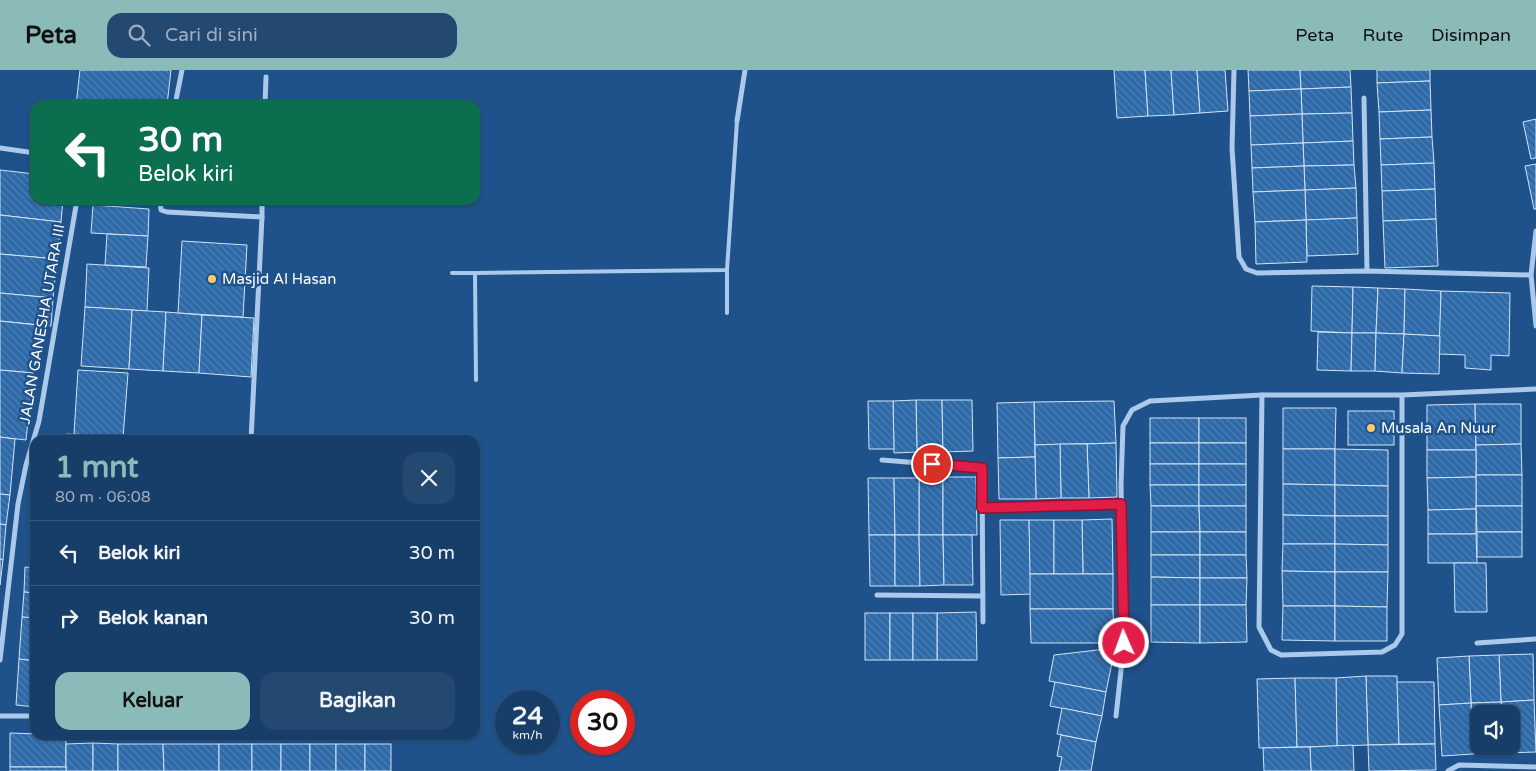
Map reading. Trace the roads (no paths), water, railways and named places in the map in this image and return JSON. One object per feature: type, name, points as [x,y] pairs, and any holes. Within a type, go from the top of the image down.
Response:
[{"type":"street","points":[[176,100],[182,70]]},
{"type":"street","points":[[737,121],[745,70]]},
{"type":"street","points":[[1234,70],[1232,148],[1239,257],[1246,269],[1257,272],[1367,271],[1531,275]]},
{"type":"street","points":[[265,100],[266,77]]},
{"type":"street","points":[[1364,98],[1367,271]]},
{"type":"street","points":[[0,148],[30,152]]},
{"type":"street","name":"JALAN GANESHA UTARA III","points":[[34,435],[41,411],[75,205]]},
{"type":"street","points":[[160,205],[161,210],[166,212],[262,217]]},
{"type":"street","points":[[251,435],[262,205]]},
{"type":"street","points":[[1536,231],[1531,275],[1536,326]]},
{"type":"street","points":[[1116,716],[1124,643],[1121,504],[1123,426],[1132,410],[1150,401],[1262,395],[1402,395],[1536,389]]},
{"type":"street","points":[[1262,395],[1259,627],[1271,650],[1281,655],[1382,652],[1395,645],[1402,634],[1402,395]]},
{"type":"street","name":"JALAN GANESHA UTARA III","points":[[0,660],[18,504],[30,451]]},
{"type":"street","points":[[882,460],[982,468],[983,622]]},
{"type":"street","points":[[982,508],[1121,504]]},
{"type":"street","points":[[876,595],[982,596]]},
{"type":"street","points":[[1477,643],[1536,639]]},
{"type":"street","points":[[0,716],[30,716]]},
{"type":"street","points":[[1448,771],[1459,765],[1536,766]]},
{"type":"lane","points":[[727,313],[727,270],[737,121]]},
{"type":"lane","points":[[452,273],[727,270]]},
{"type":"lane","points":[[475,273],[476,380]]},
{"type":"place","name":"Masjid Al Hasan","points":[[212,279]]},
{"type":"place","name":"Musala An Nuur","points":[[1371,428]]}]
